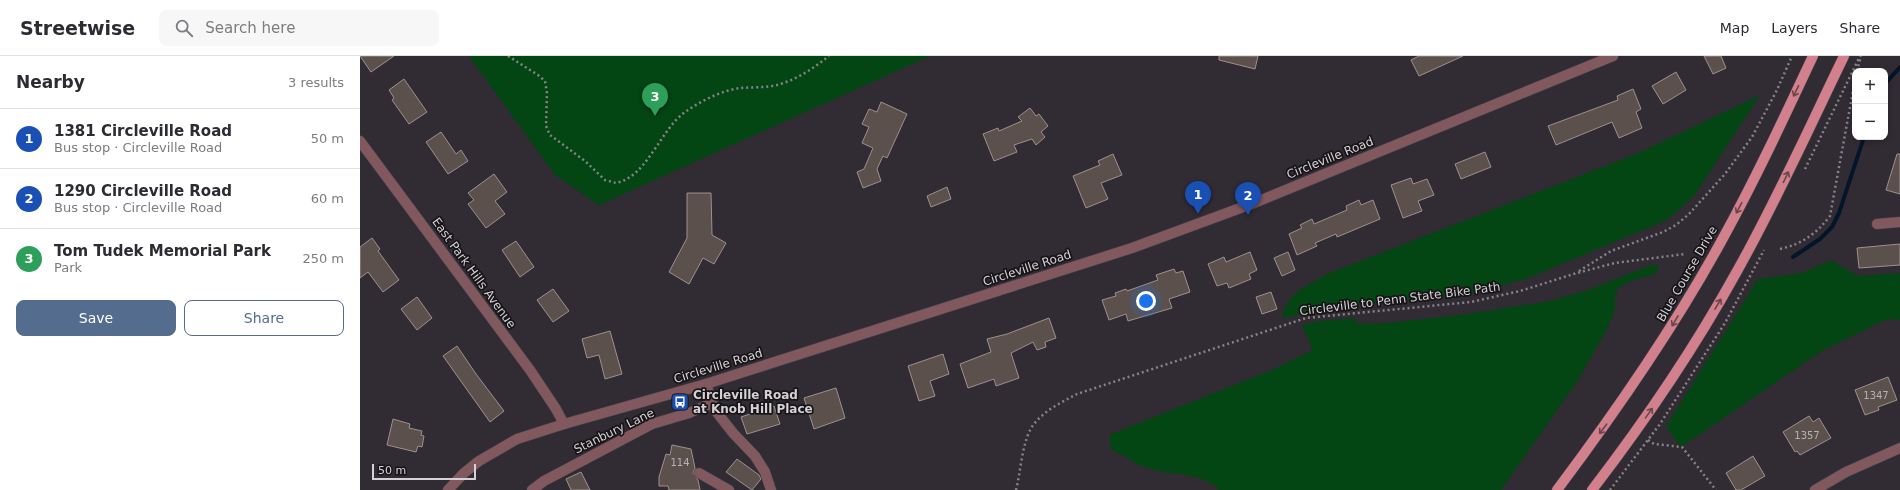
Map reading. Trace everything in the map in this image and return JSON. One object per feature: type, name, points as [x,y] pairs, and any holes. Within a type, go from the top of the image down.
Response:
[{"type":"main road","points":[[1592,490],[1659,399],[1736,274],[1763,223],[1844,56]]},
{"type":"main road","name":"Blue Course Drive","points":[[1557,490],[1617,409],[1695,287],[1744,198],[1812,58]]},
{"type":"street","name":"Circleville Road","points":[[448,490],[464,473],[496,450],[517,439],[564,424],[706,384],[1132,248],[1254,203],[1613,56]]},
{"type":"street","name":"East Park Hills Avenue","points":[[360,141],[530,370],[556,409],[564,424]]},
{"type":"street","points":[[1877,224],[1900,222]]},
{"type":"street","points":[[706,384],[712,403],[720,418],[755,456],[765,472],[771,490]]},
{"type":"street","name":"Stanbury Lane","points":[[532,490],[544,481],[652,424],[689,413],[712,403]]},
{"type":"street","points":[[1815,490],[1846,472],[1900,448]]},
{"type":"street","points":[[699,473],[729,490]]},
{"type":"path","points":[[508,56],[540,76],[545,81],[547,94],[546,126],[550,135],[585,161],[605,180],[616,183],[622,182],[631,175],[652,153],[673,122],[701,102],[733,90],[774,86],[786,83],[829,56]]},
{"type":"path","points":[[1576,273],[1611,251],[1662,232],[1676,225],[1689,214],[1725,174],[1752,137],[1777,90],[1792,56]]},
{"type":"path","points":[[1858,68],[1861,56]]},
{"type":"path","points":[[1780,249],[1795,245],[1808,239],[1820,229],[1830,216],[1852,96]]},
{"type":"path","name":"Circleville to Penn State Bike Path","points":[[1016,490],[1028,435],[1033,425],[1047,412],[1077,394],[1306,318],[1471,302],[1520,291],[1576,273],[1622,262],[1685,254]]},
{"type":"path","points":[[1648,440],[1654,444],[1682,447],[1716,490]]},
{"type":"green space","points":[[469,56],[930,56],[599,205],[555,175]]},
{"type":"green space","points":[[1760,95],[1694,196],[1667,220],[1531,277],[1480,292],[1340,307],[1283,318],[1288,302],[1293,296],[1327,274],[1636,154]]},
{"type":"green space","points":[[1831,260],[1858,276],[1900,273],[1900,320],[1887,319],[1822,351],[1681,447],[1666,426],[1758,279],[1802,273]]},
{"type":"green space","points":[[1651,265],[1658,265],[1659,269],[1655,274],[1633,280],[1618,288],[1615,296],[1615,309],[1608,327],[1579,379],[1501,490],[1219,490],[1212,484],[1194,477],[1147,468],[1111,449],[1109,435],[1272,370],[1313,350],[1302,325],[1320,321],[1354,318],[1358,324],[1386,323],[1453,316],[1550,301],[1588,290]]},
{"type":"building","points":[[360,56],[394,56],[371,72]]},
{"type":"building","points":[[1219,56],[1258,56],[1255,69],[1219,60]]},
{"type":"building","points":[[1419,56],[1463,56],[1419,76],[1411,60]]},
{"type":"building","points":[[1704,56],[1721,56],[1726,68],[1713,74]]},
{"type":"building","points":[[1676,72],[1686,90],[1663,104],[1652,86]]},
{"type":"building","points":[[404,79],[427,112],[409,124],[392,100],[394,98],[389,90]]},
{"type":"building","points":[[1633,89],[1641,109],[1636,112],[1642,128],[1619,138],[1612,122],[1556,145],[1548,126],[1618,100],[1617,96]]},
{"type":"building","points":[[881,102],[907,114],[887,158],[883,156],[877,169],[881,181],[863,188],[857,172],[864,169],[873,148],[862,143],[869,127],[862,124],[869,109],[877,112]]},
{"type":"building","points":[[1030,108],[1036,116],[1039,114],[1048,126],[1041,132],[1045,137],[1036,145],[1032,139],[1014,145],[1017,152],[994,161],[983,134],[998,128],[999,131],[1022,121],[1018,117]]},
{"type":"building","points":[[441,132],[456,154],[461,150],[468,161],[448,174],[426,142]]},
{"type":"building","points":[[1485,152],[1491,167],[1461,179],[1455,164]]},
{"type":"building","points":[[1113,154],[1122,175],[1101,183],[1108,199],[1086,208],[1073,176],[1100,165],[1098,161]]},
{"type":"building","points":[[1897,154],[1900,154],[1900,194],[1886,190]]},
{"type":"building","points":[[494,174],[507,192],[495,201],[505,214],[486,228],[468,204],[474,200],[468,193]]},
{"type":"building","points":[[1411,178],[1413,184],[1427,179],[1434,195],[1418,201],[1422,211],[1403,218],[1391,185]]},
{"type":"building","points":[[947,187],[951,199],[931,207],[927,196]]},
{"type":"building","points":[[687,193],[711,193],[712,235],[726,243],[714,264],[703,258],[689,284],[669,272],[687,238]]},
{"type":"building","points":[[1359,200],[1361,205],[1373,200],[1380,219],[1337,237],[1336,234],[1315,243],[1317,246],[1297,255],[1289,234],[1302,228],[1300,225],[1312,219],[1314,224],[1347,210],[1346,206]]},
{"type":"building","points":[[372,238],[380,249],[378,251],[399,280],[383,292],[368,272],[360,278],[360,247]]},
{"type":"building","points":[[516,241],[534,267],[520,277],[502,250]]},
{"type":"building","points":[[1900,244],[1900,265],[1859,268],[1857,248]]},
{"type":"building","points":[[1250,252],[1257,270],[1249,274],[1251,279],[1229,288],[1227,283],[1217,286],[1208,264],[1224,257],[1226,262]]},
{"type":"building","points":[[1288,252],[1295,270],[1282,276],[1274,258]]},
{"type":"building","points":[[1174,269],[1176,273],[1183,271],[1190,292],[1169,299],[1172,308],[1128,321],[1126,314],[1109,320],[1102,300],[1116,296],[1115,293],[1126,289],[1127,291],[1158,280],[1156,275]]},
{"type":"building","points":[[553,289],[569,311],[553,322],[537,300]]},
{"type":"building","points":[[1271,292],[1277,309],[1262,314],[1256,297]]},
{"type":"building","points":[[417,297],[432,318],[417,330],[401,309]]},
{"type":"building","points":[[1049,318],[1056,338],[1045,342],[1046,347],[1037,350],[1033,342],[1011,353],[1019,378],[996,386],[994,379],[968,388],[960,364],[991,352],[987,339],[1007,334]]},
{"type":"building","points":[[610,331],[622,374],[605,379],[599,355],[587,358],[582,339]]},
{"type":"building","points":[[457,346],[504,411],[490,422],[443,356]]},
{"type":"building","points":[[943,354],[949,374],[930,381],[935,396],[919,401],[908,366]]},
{"type":"building","points":[[1888,377],[1897,400],[1878,407],[1879,410],[1865,415],[1855,390]]},
{"type":"building","points":[[836,388],[845,418],[814,429],[804,398]]},
{"type":"building","points":[[774,406],[780,424],[747,434],[741,417]]},
{"type":"building","points":[[1809,416],[1813,422],[1819,418],[1831,438],[1800,455],[1797,451],[1795,452],[1783,432]]},
{"type":"building","points":[[393,419],[410,424],[409,428],[422,431],[421,435],[424,436],[422,447],[418,446],[416,452],[387,445]]},
{"type":"building","points":[[672,445],[691,449],[695,468],[693,473],[698,480],[700,490],[669,490],[668,486],[659,486],[659,477],[666,454],[670,455]]},
{"type":"building","points":[[1753,456],[1765,476],[1741,490],[1736,490],[1726,473]]},
{"type":"building","points":[[737,459],[759,475],[761,479],[752,490],[726,472]]},
{"type":"building","points":[[581,472],[590,490],[571,490],[566,479]]},
{"type":"waterway","points":[[1888,81],[1900,67]]},
{"type":"waterway","points":[[1793,257],[1820,239],[1832,227],[1839,213],[1863,140]]},
{"type":"place","name":"Tom Tudek Memorial Park","points":[[655,116]]},
{"type":"place","name":"1381 Circleville Road","points":[[1198,214]]},
{"type":"place","name":"1290 Circleville Road","points":[[1248,215]]},
{"type":"place","name":"Circleville Road at Knob Hill Place","points":[[680,402]]}]
